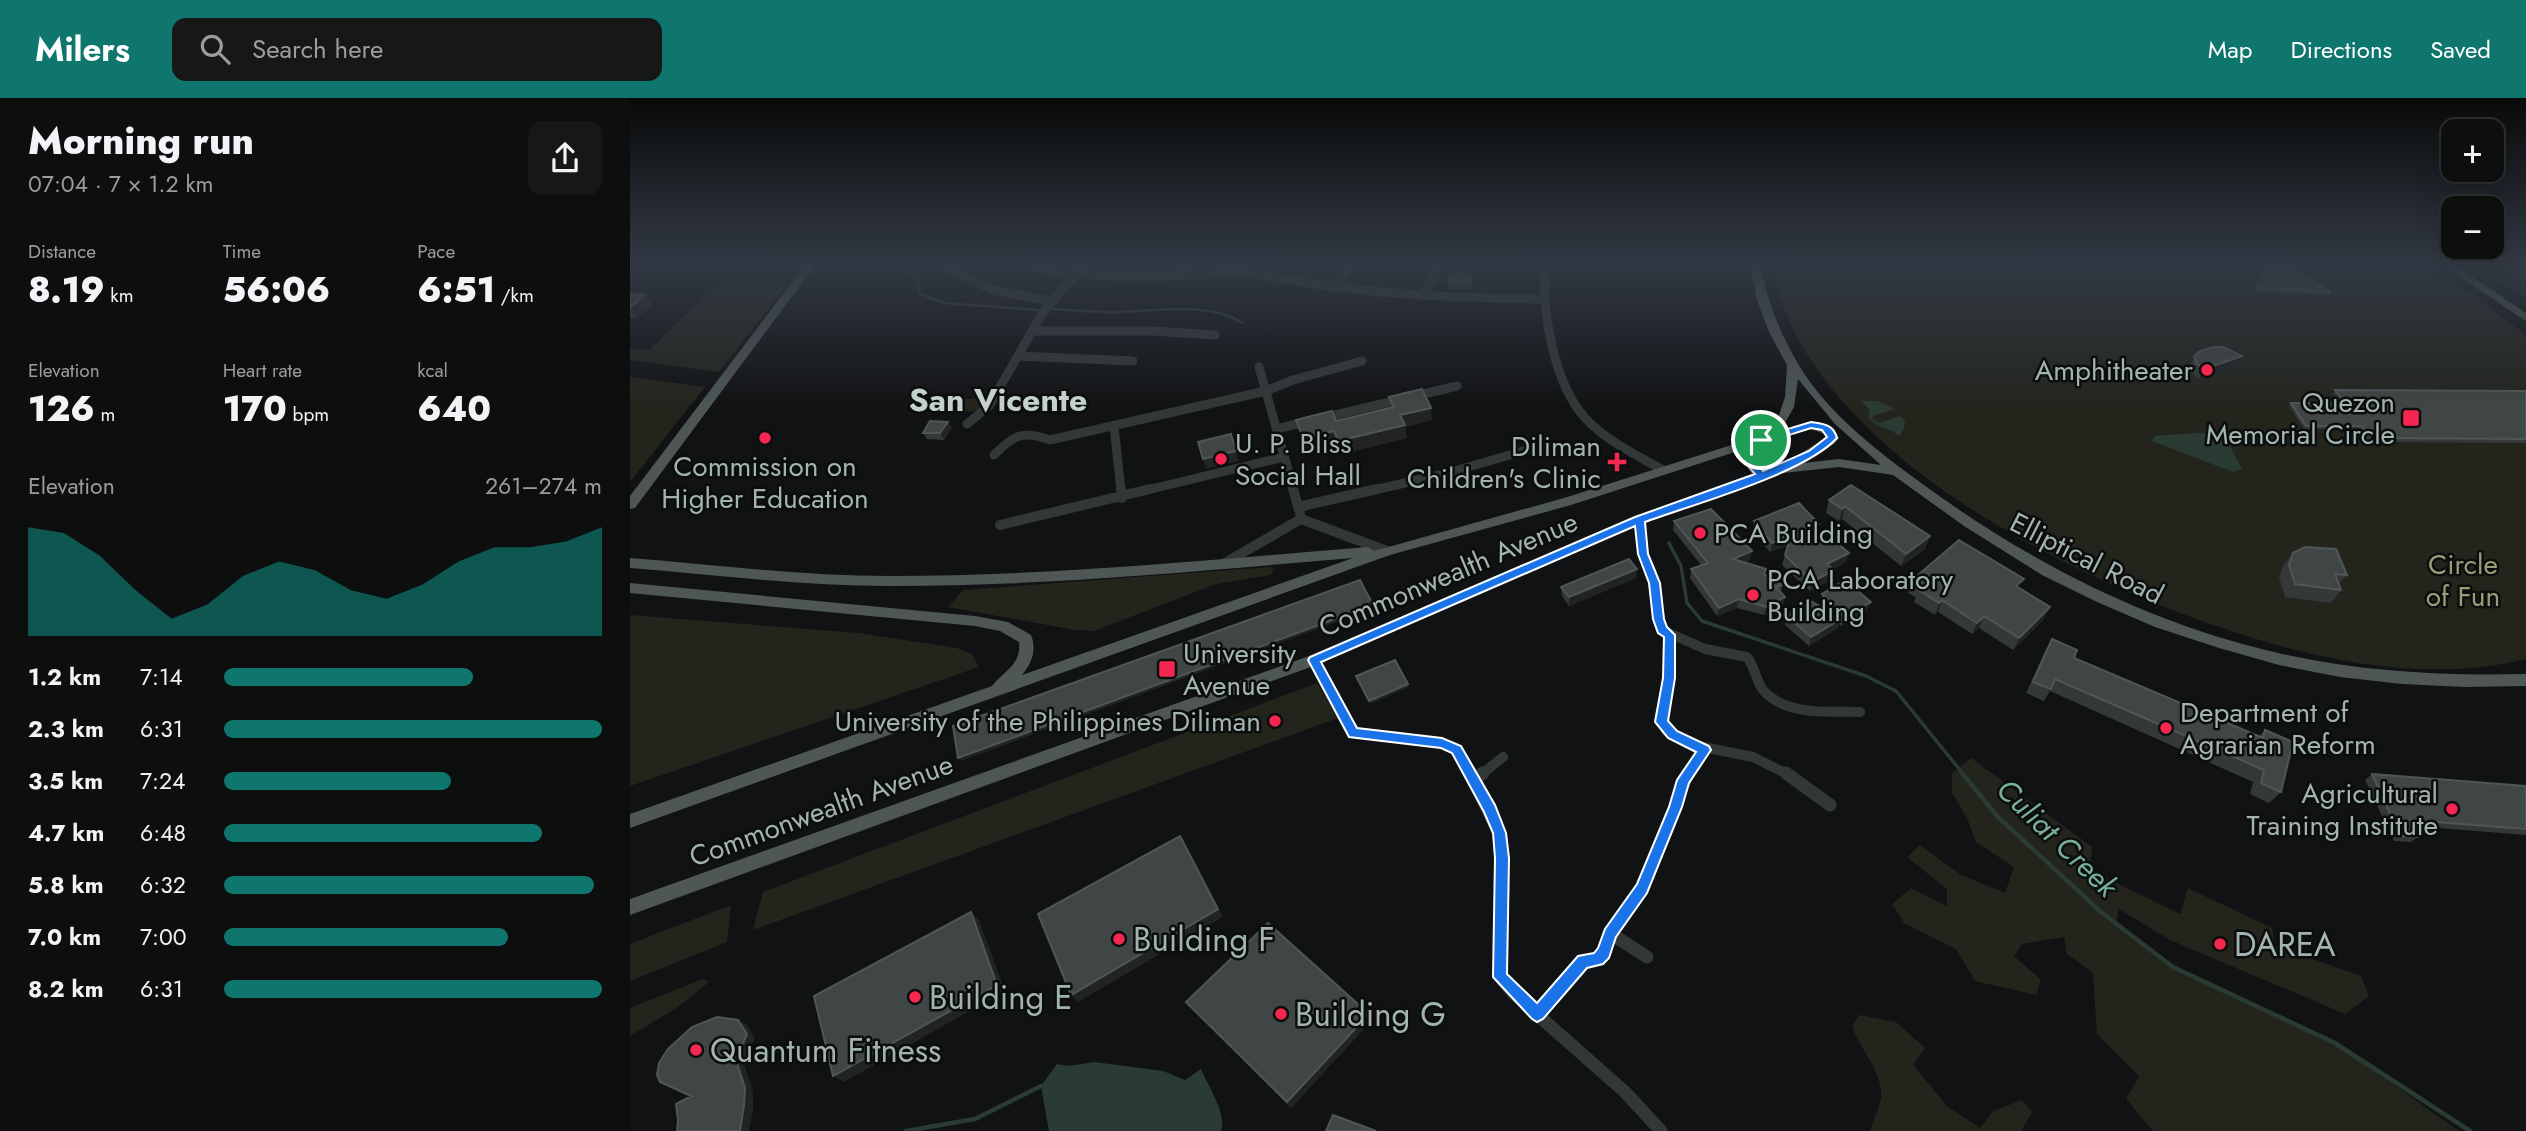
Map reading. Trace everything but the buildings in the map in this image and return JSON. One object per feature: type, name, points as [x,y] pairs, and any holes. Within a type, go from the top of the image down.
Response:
[{"type":"main road","points":[[630,505],[775,312]]},
{"type":"main road","name":"Elliptical Road","points":[[1766,312],[1793,363],[1829,411],[1856,439],[1896,471],[1992,538],[2049,572],[2113,603],[2189,632],[2277,658],[2355,673],[2432,681],[2526,680]]},
{"type":"main road","name":"Commonwealth Avenue","points":[[630,821],[1387,551],[1567,502],[1761,440],[1783,421],[1791,403],[1793,363]]},
{"type":"main road","points":[[1761,440],[1811,425],[1830,431],[1833,438],[1825,445],[1782,468]]},
{"type":"main road","points":[[1738,448],[1761,476]]},
{"type":"main road","name":"Commonwealth Avenue","points":[[630,907],[1314,660],[1639,520],[1782,468],[1839,463],[1896,471]]},
{"type":"main road","points":[[630,563],[879,581],[1041,576],[1387,551]]},
{"type":"main road","points":[[630,588],[939,617],[1003,626],[1026,639],[1028,651],[1022,666],[993,692]]},
{"type":"street","points":[[967,424],[978,418],[990,402],[1044,312]]},
{"type":"street","points":[[1546,312],[1550,335],[1573,404],[1604,436],[1663,471]]},
{"type":"street","points":[[1032,331],[1153,331],[1214,335]]},
{"type":"street","points":[[1018,356],[1133,361]]},
{"type":"street","points":[[995,455],[1011,438],[1033,435],[1050,440],[1114,426],[1266,391],[1293,380],[1362,361]]},
{"type":"street","points":[[1259,367],[1301,519]]},
{"type":"street","points":[[1276,429],[1457,386]]},
{"type":"street","points":[[1114,426],[1122,498]]},
{"type":"street","points":[[1298,507],[1448,473],[1540,446]]},
{"type":"street","points":[[1000,525],[1122,498],[1284,457]]},
{"type":"street","points":[[1301,519],[1387,551]]},
{"type":"street","points":[[1223,564],[1301,519]]},
{"type":"street","points":[[1639,520],[1641,542],[1654,583],[1660,625],[1670,635],[1705,649],[1747,657],[1755,667],[1756,677],[1767,695],[1794,709],[1860,712]]},
{"type":"street","points":[[1670,635],[1669,678],[1661,722],[1672,735],[1704,750],[1750,755],[1789,775],[1830,805]]},
{"type":"street","points":[[1314,660],[1354,733],[1457,749],[1499,833],[1502,858],[1500,977],[1537,1014],[1625,1092],[1661,1131]]},
{"type":"street","points":[[1537,1014],[1583,961],[1598,959],[1604,953],[1611,933],[1643,888],[1676,807],[1683,780],[1704,750]]},
{"type":"street","points":[[1474,780],[1503,757]]},
{"type":"street","points":[[1611,933],[1647,957]]},
{"type":"green space","points":[[689,312],[766,312],[719,372],[630,360],[630,349],[649,350]]},
{"type":"green space","name":"Quezon Memorial Circle","points":[[1789,312],[2496,312],[2526,335],[2526,659],[2452,669],[2401,668],[2351,662],[2252,638],[2168,608],[2080,570],[1994,523],[1914,468],[1847,407],[1798,338]]},
{"type":"green space","points":[[630,377],[705,387],[630,482]]},
{"type":"green space","points":[[949,399],[991,399],[985,411],[942,412]]},
{"type":"green space","points":[[1271,567],[1274,570],[1271,575],[1216,584],[1094,631],[948,607],[963,590]]},
{"type":"green space","points":[[630,615],[859,633],[957,648],[972,654],[979,667],[630,786]]},
{"type":"green space","points":[[1317,683],[1338,718],[753,930],[763,892]]},
{"type":"green space","points":[[1971,758],[2092,847],[2090,870],[2180,914],[2188,888],[2272,928],[2275,946],[2361,976],[2369,996],[2345,1014],[2170,940],[2119,909],[2116,923],[2173,967],[2335,1043],[2459,1131],[2153,1131],[2126,1099],[2139,1076],[2097,1034],[2093,973],[2067,954],[2064,937],[2022,944],[2014,956],[2041,980],[2036,995],[1975,981],[1956,949],[1904,923],[1892,904],[1911,888],[1947,906],[1947,889],[1907,857],[1920,845],[1961,875],[2005,893],[2014,867],[1976,842],[1967,818],[1952,793],[1952,773]]},
{"type":"green space","points":[[731,905],[727,942],[630,981],[630,944]]},
{"type":"green space","points":[[703,979],[709,982],[678,1007],[630,1036],[630,1008]]},
{"type":"green space","points":[[1859,1015],[1896,1022],[1925,1048],[1913,1065],[1947,1106],[1980,1128],[1993,1111],[2022,1100],[2032,1112],[2021,1131],[1870,1131],[1880,1103],[1881,1089],[1852,1026]]},
{"type":"shaded area","points":[[1861,401],[1878,401],[1895,409],[1873,416],[1872,419],[1879,423],[1901,416],[1905,422],[1899,436],[1871,421],[1868,417],[1870,410]]},
{"type":"shaded area","points":[[2196,433],[2268,434],[2272,440],[2227,441],[2242,469],[2233,472],[2152,441],[2155,436]]},
{"type":"shaded area","points":[[1094,1062],[1163,1071],[1185,1080],[1201,1069],[1219,1108],[1221,1131],[1049,1131],[1041,1086],[1057,1064],[1069,1066]]},
{"type":"waterway","points":[[1214,312],[1243,323]]},
{"type":"waterway","name":"Culiat Creek","points":[[1669,543],[1681,566],[1687,603],[1702,621],[1866,676],[1896,691],[1964,775]]},
{"type":"waterway","name":"Culiat Creek","points":[[1962,773],[1997,816],[2101,912],[2173,967],[2335,1043],[2470,1131]]},
{"type":"waterway","points":[[906,1131],[975,1119],[1041,1086]]},
{"type":"place","name":"Amphitheater","points":[[2207,370]]},
{"type":"place","name":"Quezon Memorial Circle","points":[[2411,418]]},
{"type":"place","name":"Commission on Higher Education","points":[[765,438]]},
{"type":"place","name":"U. P. Bliss Social Hall","points":[[1221,459]]},
{"type":"place","name":"Diliman Children's Clinic","points":[[1617,462]]},
{"type":"place","name":"PCA Building","points":[[1700,533]]},
{"type":"place","name":"PCA Laboratory Building","points":[[1753,595]]},
{"type":"place","name":"University Avenue","points":[[1167,669]]},
{"type":"place","name":"University of the Philippines Diliman","points":[[1275,721]]},
{"type":"place","name":"Department of Agrarian Reform","points":[[2166,728]]},
{"type":"place","name":"Agricultural Training Institute","points":[[2452,809]]},
{"type":"place","name":"Building F","points":[[1119,939]]},
{"type":"place","name":"DAREA","points":[[2220,944]]},
{"type":"place","name":"Building E","points":[[915,997]]},
{"type":"place","name":"Building G","points":[[1281,1014]]},
{"type":"place","name":"Quantum Fitness","points":[[696,1050]]},
{"type":"district","name":"San Vicente","points":[[998,400]]},
{"type":"route","points":[[1761,440],[1738,448],[1761,476],[1639,520],[1643,554],[1652,573],[1659,619],[1662,630],[1670,635],[1669,678],[1661,722],[1672,735],[1704,750],[1683,780],[1676,807],[1643,888],[1611,933],[1604,953],[1598,959],[1583,961],[1537,1014],[1514,994],[1500,977],[1502,858],[1499,833],[1490,810],[1457,749],[1442,743],[1354,733],[1314,660],[1639,520],[1782,468],[1812,453],[1833,438],[1825,427],[1811,425],[1761,440]]},
{"type":"park label","name":"Circle of Fun","points":[[2463,580]]}]
